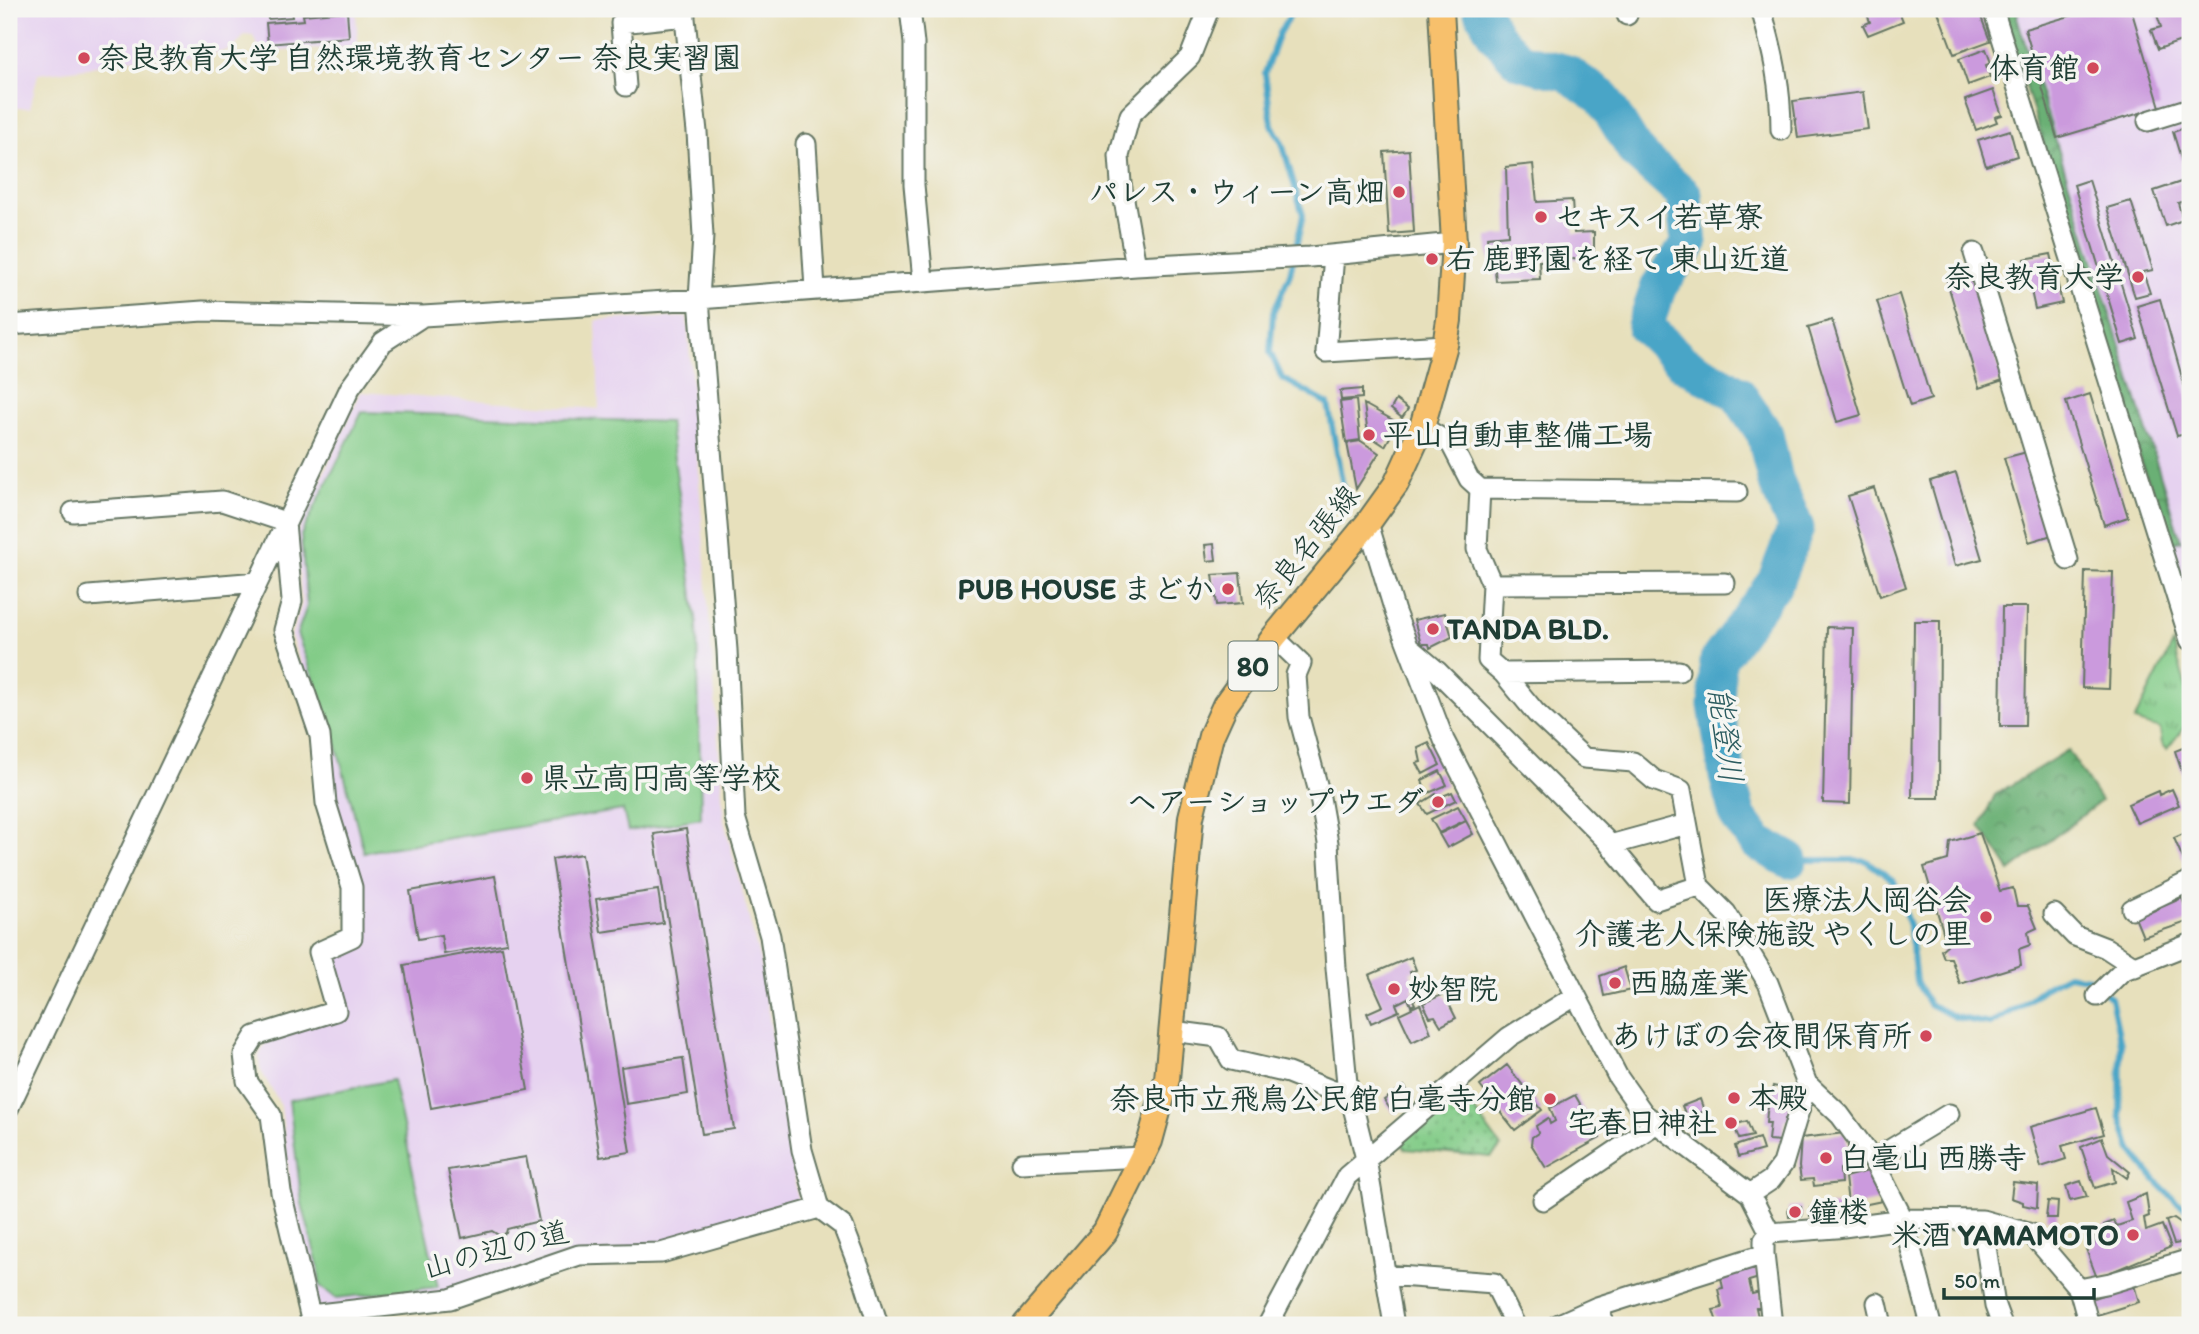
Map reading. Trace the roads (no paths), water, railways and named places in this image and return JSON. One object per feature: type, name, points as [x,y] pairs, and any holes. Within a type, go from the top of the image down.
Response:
[{"type":"main road","name":"奈良名張線","points":[[1026,1325],[1105,1232],[1150,1141],[1167,1079],[1191,817],[1211,736],[1225,705],[1274,638],[1368,523],[1396,484],[1422,426],[1445,345],[1454,243],[1441,9]]},
{"type":"street","points":[[910,9],[914,43],[914,185],[923,281]]},
{"type":"street","points":[[1136,266],[1121,183],[1119,156],[1130,115],[1190,57],[1209,9]]},
{"type":"street","points":[[1761,9],[1775,58],[1781,101],[1781,130]]},
{"type":"street","points":[[1993,9],[2190,640]]},
{"type":"street","points":[[626,86],[621,23],[629,15],[684,12],[697,132],[703,236],[699,299],[727,650],[735,817],[769,936],[802,1150],[818,1208],[843,1226],[878,1325]]},
{"type":"street","points":[[2148,121],[2190,108]]},
{"type":"street","points":[[806,144],[815,289]]},
{"type":"street","points":[[9,325],[203,311],[424,316],[699,299],[1136,266],[1310,257],[1454,243]]},
{"type":"street","points":[[1974,253],[2068,561]]},
{"type":"street","points":[[1334,255],[1326,352],[1445,345]]},
{"type":"street","points":[[9,1107],[350,388],[383,342],[424,316]]},
{"type":"street","points":[[1422,426],[1451,444],[1469,480],[1480,489],[1738,492]]},
{"type":"street","points":[[1480,489],[1477,549],[1492,584],[1488,660],[1503,673],[1536,713],[1584,758],[1633,762],[1654,780],[1681,790],[1699,887],[1726,913],[1768,983],[1807,1084],[1840,1115],[1873,1160],[1902,1219],[1931,1325]]},
{"type":"street","points":[[73,512],[222,501],[285,522]]},
{"type":"street","name":"山の辺の道","points":[[285,522],[292,601],[284,630],[320,736],[326,803],[352,887],[352,937],[319,952],[336,1011],[255,1036],[244,1054],[247,1081],[271,1115],[281,1192],[310,1315],[450,1298],[579,1255],[661,1252],[818,1208]]},
{"type":"street","points":[[1368,523],[1395,612],[1444,740],[1618,1077],[1644,1114],[1750,1194],[1770,1233]]},
{"type":"street","points":[[89,596],[258,582]]},
{"type":"street","points":[[1492,584],[1725,583]]},
{"type":"street","points":[[1274,638],[1301,663],[1296,675],[1299,717],[1319,792],[1328,843],[1347,1083],[1366,1159],[1394,1325]]},
{"type":"street","points":[[1410,649],[1437,671],[1610,845],[1656,900],[1699,887]]},
{"type":"street","points":[[1503,673],[1679,671]]},
{"type":"street","points":[[1610,845],[1687,824]]},
{"type":"street","points":[[2132,909],[2190,881]]},
{"type":"street","points":[[2054,914],[2075,936],[2106,948],[2129,969]]},
{"type":"street","points":[[2097,996],[2129,969],[2190,944]]},
{"type":"street","points":[[1268,1325],[1347,1176],[1509,1037],[1575,996]]},
{"type":"street","points":[[1172,1031],[1218,1037],[1231,1060],[1288,1073],[1351,1098]]},
{"type":"street","points":[[1750,1194],[1771,1180],[1783,1164],[1807,1084]]},
{"type":"street","points":[[1873,1160],[1949,1114]]},
{"type":"street","points":[[1543,1200],[1657,1124]]},
{"type":"street","points":[[1022,1163],[1142,1157]]},
{"type":"street","points":[[1772,1325],[1764,1254],[1764,1240],[1770,1233],[1902,1219],[1982,1220],[2032,1234],[2079,1289],[2089,1325]]},
{"type":"street","points":[[1982,1220],[1995,1306],[2002,1325]]},
{"type":"street","points":[[1557,1325],[1597,1307],[1764,1254]]},
{"type":"street","points":[[2079,1289],[2110,1283],[2190,1259]]},
{"type":"street","points":[[1385,1275],[1494,1283],[1515,1325]]},
{"type":"street","points":[[1877,1303],[1882,1325]]},
{"type":"street","points":[[1597,1307],[1605,1325]]},
{"type":"waterway","points":[[1294,9],[1279,33],[1265,73],[1272,125],[1282,143],[1303,215],[1290,274],[1273,313],[1270,352],[1282,378],[1328,404],[1346,503]]},
{"type":"waterway","name":"能登川","points":[[1481,9],[1496,36],[1519,61],[1567,73],[1603,98],[1636,152],[1684,195],[1689,244],[1659,286],[1645,326],[1683,363],[1737,393],[1765,434],[1775,479],[1796,528],[1775,582],[1718,660],[1716,705],[1727,776],[1738,817],[1758,843],[1789,860]]},
{"type":"waterway","name":"能登川","points":[[1789,860],[1865,860],[1894,881],[1910,929],[1916,981],[1929,1004],[1955,1017],[1990,1024],[2068,975],[2089,978],[2111,998],[2121,1044],[2120,1115],[2131,1150],[2155,1180],[2190,1211]]},
{"type":"place","name":"奈良教育大学 自然環境教育センター 奈良実習園","points":[[84,58]]},
{"type":"place","name":"体育館","points":[[2093,68]]},
{"type":"place","name":"パレス・ウィーン高畑","points":[[1399,192]]},
{"type":"place","name":"セキスイ若草寮","points":[[1541,217]]},
{"type":"place","name":"右 鹿野園を経て 東山近道","points":[[1432,259]]},
{"type":"place","name":"奈良教育大学","points":[[2138,277]]},
{"type":"place","name":"平山自動車整備工場","points":[[1369,435]]},
{"type":"place","name":"PUB HOUSE まどか","points":[[1228,589]]},
{"type":"place","name":"TANDA BLD.","points":[[1433,629]]},
{"type":"place","name":"県立高円高等学校","points":[[527,778]]},
{"type":"place","name":"ヘアーショップウエダ","points":[[1438,802]]},
{"type":"place","name":"医療法人岡谷会 介護老人保険施設 やくしの里","points":[[1986,917]]},
{"type":"place","name":"西脇産業","points":[[1615,983]]},
{"type":"place","name":"妙智院","points":[[1394,989]]},
{"type":"place","name":"あけぼの会夜間保育所","points":[[1926,1036]]},
{"type":"place","name":"本殿","points":[[1734,1098]]},
{"type":"place","name":"奈良市立飛鳥公民館 白毫寺分館","points":[[1550,1099]]},
{"type":"place","name":"宅春日神社","points":[[1731,1123]]},
{"type":"place","name":"白毫山 西勝寺","points":[[1826,1158]]},
{"type":"place","name":"鐘楼","points":[[1795,1212]]},
{"type":"place","name":"米酒 YAMAMOTO","points":[[2133,1235]]}]
